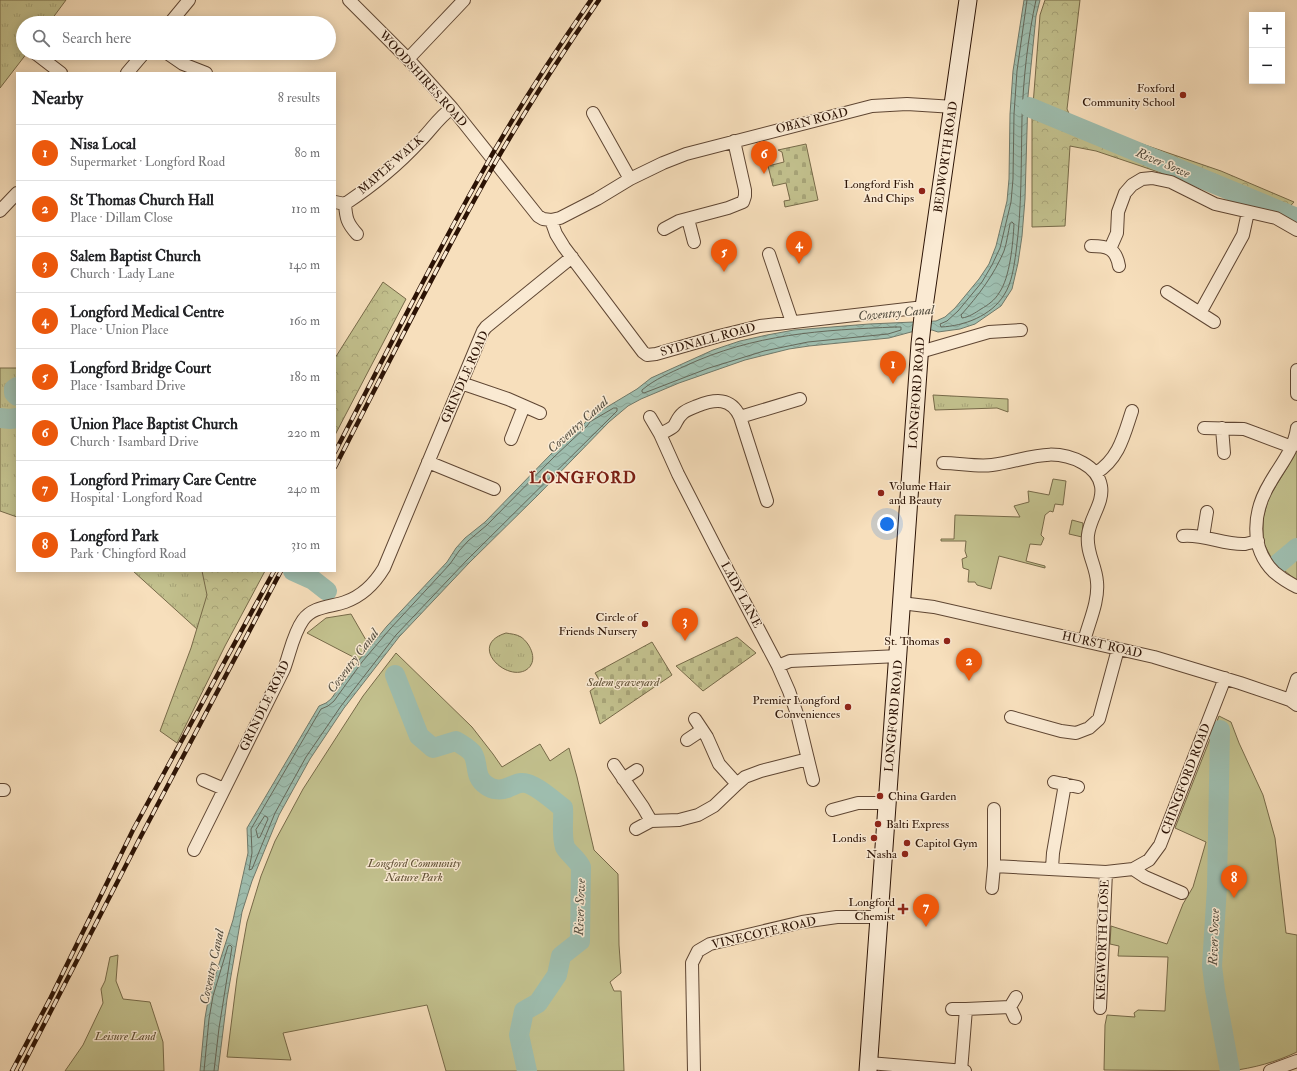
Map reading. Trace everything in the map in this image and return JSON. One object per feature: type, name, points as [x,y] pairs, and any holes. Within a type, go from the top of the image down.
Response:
[{"type":"main road","name":"BEDWORTH ROAD","points":[[924,310],[968,0]]},
{"type":"main road","name":"LONGFORD ROAD","points":[[868,1067],[924,310]]},
{"type":"street","points":[[176,16],[189,0]]},
{"type":"street","name":"WOODSHIRES ROAD","points":[[349,0],[408,59],[452,108],[538,216],[543,219],[551,220]]},
{"type":"street","points":[[408,59],[464,0]]},
{"type":"street","points":[[44,60],[60,72]]},
{"type":"street","points":[[128,72],[138,60]]},
{"type":"street","points":[[177,60],[183,64],[203,72]]},
{"type":"street","name":"OBAN ROAD","points":[[551,220],[560,218],[630,179],[671,159],[734,141],[872,106],[907,104],[954,107]]},
{"type":"street","name":"MAPLE WALK","points":[[357,234],[349,226],[340,203],[377,180],[401,160],[421,141],[437,121],[452,108]]},
{"type":"street","points":[[593,113],[630,179]]},
{"type":"street","points":[[664,229],[688,219],[741,204],[744,199],[745,190],[734,141]]},
{"type":"street","points":[[1110,249],[1117,233],[1118,212],[1125,193],[1132,185],[1142,179],[1152,178],[1171,182],[1215,204],[1276,218],[1297,230]]},
{"type":"street","points":[[0,211],[16,194]]},
{"type":"street","points":[[1200,313],[1244,235],[1248,212]]},
{"type":"street","points":[[688,219],[694,242]]},
{"type":"street","name":"SYDNALL ROAD","points":[[551,220],[556,234],[643,352],[647,355],[656,354],[753,328],[792,322],[924,310]]},
{"type":"street","points":[[1091,246],[1103,246],[1110,249],[1115,254],[1119,266]]},
{"type":"street","points":[[769,254],[792,322]]},
{"type":"street","name":"GRINDLE ROAD","points":[[194,850],[284,669],[294,639],[303,620],[319,608],[346,602],[363,592],[377,580],[384,568],[483,331],[572,256]]},
{"type":"street","points":[[1167,292],[1214,322]]},
{"type":"street","points":[[920,348],[989,332],[1021,330]]},
{"type":"street","points":[[1297,370],[1297,394]]},
{"type":"street","points":[[461,383],[540,413]]},
{"type":"street","points":[[740,417],[800,399]]},
{"type":"street","points":[[660,434],[673,427],[676,420],[684,412],[709,401],[718,400],[728,404],[737,410],[740,417],[767,501]]},
{"type":"street","points":[[511,439],[524,406]]},
{"type":"street","points":[[1096,473],[1114,456],[1120,446],[1132,411]]},
{"type":"street","name":"LADY LANE","points":[[650,417],[660,434],[678,474],[717,550],[778,666],[798,714],[813,780]]},
{"type":"street","points":[[1204,428],[1244,429],[1292,447]]},
{"type":"street","points":[[1222,428],[1224,453]]},
{"type":"street","points":[[1297,428],[1292,447],[1269,484],[1262,499],[1256,522],[1258,541],[1262,555],[1274,571],[1284,580],[1297,587]]},
{"type":"street","points":[[943,463],[990,465],[1036,455],[1049,454],[1062,455],[1076,459],[1086,464],[1096,473],[1101,487],[1101,497],[1090,524],[1088,549],[1096,572],[1098,592],[1084,641]]},
{"type":"street","points":[[428,462],[494,489]]},
{"type":"street","points":[[1203,537],[1207,512]]},
{"type":"street","points":[[1183,536],[1193,535],[1236,544],[1246,544],[1258,541]]},
{"type":"street","name":"HURST ROAD","points":[[902,603],[934,606],[1118,650],[1154,657],[1225,678],[1293,702]]},
{"type":"street","points":[[1011,717],[1061,731],[1076,733],[1089,728],[1099,719],[1118,650]]},
{"type":"street","points":[[778,666],[790,661],[899,656]]},
{"type":"street","name":"CHINGFORD ROAD","points":[[994,866],[1106,872],[1133,869],[1149,860],[1160,845],[1225,678]]},
{"type":"street","points":[[1293,702],[1297,679]]},
{"type":"street","points":[[695,719],[710,742],[719,764],[736,784]]},
{"type":"street","points":[[687,740],[702,730]]},
{"type":"street","points":[[636,829],[651,821],[679,820],[698,815],[714,806],[736,784],[752,774],[808,759]]},
{"type":"street","points":[[614,765],[651,821]]},
{"type":"street","points":[[623,779],[637,770]]},
{"type":"street","points":[[203,780],[224,789]]},
{"type":"street","points":[[1052,868],[1060,783],[1078,787]]},
{"type":"street","points":[[832,810],[858,804],[887,803]]},
{"type":"street","points":[[992,888],[994,866],[994,809]]},
{"type":"street","points":[[1133,869],[1145,877],[1182,893]]},
{"type":"street","name":"KEGWORTH CLOSE","points":[[1100,1008],[1106,872]]},
{"type":"street","name":"VINECOTE ROAD","points":[[694,1071],[692,963],[698,951],[710,944],[799,923],[837,917],[880,917]]},
{"type":"street","points":[[952,1009],[966,1009],[1013,1002],[1015,1018]]},
{"type":"street","points":[[961,1071],[966,1009]]},
{"type":"street","points":[[1270,1071],[1297,1061]]},
{"type":"street","points":[[868,1067],[965,1071]]},
{"type":"green space","points":[[0,0],[66,0],[54,16],[16,16],[16,60],[22,60],[0,88]]},
{"type":"green space","points":[[1045,0],[1080,0],[1067,109],[1072,120],[1221,171],[1294,202],[1283,214],[1096,151],[1070,146],[1065,226],[1032,227],[1032,118],[1040,15]]},
{"type":"green space","points":[[806,144],[818,200],[785,207],[784,201],[790,200],[786,183],[773,186],[768,166],[784,162],[782,152],[778,150]]},
{"type":"green space","points":[[383,282],[406,299],[336,433],[336,356]]},
{"type":"green space","points":[[0,368],[16,368],[16,517],[0,511]]},
{"type":"green space","points":[[933,395],[1008,399],[1008,412],[997,408],[935,410]]},
{"type":"green space","points":[[1297,449],[1297,581],[1273,561],[1263,542],[1263,518],[1269,497]]},
{"type":"green space","points":[[1053,479],[1066,481],[1063,505],[1055,504],[1053,512],[1050,511],[1045,515],[1041,535],[1044,538],[1041,545],[1030,544],[1026,561],[1045,566],[1045,568],[999,556],[991,589],[977,585],[975,582],[968,582],[969,570],[963,568],[962,559],[967,557],[965,551],[966,541],[941,541],[941,539],[954,539],[955,515],[1020,517],[1014,506],[1029,502],[1028,491],[1049,495]]},
{"type":"green space","points":[[1072,520],[1083,523],[1082,537],[1069,534]]},
{"type":"green space","points":[[134,572],[250,572],[209,640]]},
{"type":"green space","points":[[202,572],[264,572],[225,646],[177,743],[160,731],[191,648],[207,595]]},
{"type":"green space","points":[[351,614],[370,647],[359,660],[307,633],[326,618]]},
{"type":"green space","points":[[506,633],[521,637],[528,644],[533,658],[530,667],[526,670],[518,672],[509,671],[501,667],[490,653],[490,646],[495,639]]},
{"type":"green space","name":"Salem graveyard","points":[[737,637],[756,653],[703,691],[676,666]]},
{"type":"green space","name":"Salem graveyard","points":[[652,642],[672,675],[600,724],[590,691],[601,683],[595,673]]},
{"type":"green space","name":"Longford Community Nature Park","points":[[396,653],[472,727],[502,767],[540,744],[550,761],[569,748],[594,850],[618,874],[621,973],[610,982],[614,991],[621,991],[624,1071],[446,1071],[427,1005],[283,1033],[291,1060],[227,1057],[237,978],[247,922],[261,876],[275,841],[303,789],[363,696]]},
{"type":"green space","points":[[1219,716],[1231,722],[1263,795],[1275,838],[1286,933],[1297,935],[1297,1052],[1265,1064],[1230,1071],[1104,1070],[1105,1025],[1107,1015],[1135,1017],[1134,1013],[1138,1010],[1165,1011],[1168,957],[1118,956],[1119,946],[1110,944],[1111,926],[1167,944],[1183,904],[1193,887],[1206,842],[1175,828]]},
{"type":"green space","name":"Leisure Land","points":[[118,955],[116,981],[123,999],[150,1002],[163,1042],[164,1071],[65,1071],[83,1045],[103,1003],[101,989],[105,981],[110,957]]},
{"type":"water","points":[[1024,0],[1040,0],[1036,16],[1028,96],[1025,199],[1022,236],[1012,289],[1001,306],[975,324],[960,329],[938,332],[932,330],[911,332],[889,338],[809,346],[789,349],[745,360],[679,383],[641,399],[628,406],[609,422],[469,563],[399,637],[344,708],[310,759],[279,815],[252,881],[242,912],[227,999],[218,1071],[200,1071],[205,1018],[209,995],[233,920],[248,853],[247,828],[319,706],[331,699],[359,660],[387,626],[447,562],[465,538],[485,522],[551,454],[585,423],[587,419],[637,389],[651,378],[713,350],[740,341],[767,335],[794,330],[869,324],[936,321],[945,317],[955,308],[979,279],[989,264],[996,246],[1007,201],[1013,71]]},
{"type":"waterway","name":"River Sowe","points":[[1029,107],[1297,218]]},
{"type":"waterway","name":"River Sowe","points":[[16,388],[14,389],[14,393],[16,395]]},
{"type":"waterway","name":"River Sowe","points":[[0,418],[16,418]]},
{"type":"waterway","name":"River Sowe","points":[[1279,563],[1297,548]]},
{"type":"waterway","name":"River Sowe","points":[[295,572],[313,580],[327,591]]},
{"type":"waterway","name":"River Sowe","points":[[395,675],[419,736],[433,748],[456,741],[472,752],[475,758],[478,775],[482,782],[488,787],[500,789],[518,783],[526,783],[543,792],[563,808],[563,833],[565,847],[581,867],[580,941],[561,956],[557,975],[538,1003],[524,1011],[519,1035],[527,1071]]},
{"type":"waterway","name":"River Sowe","points":[[1220,730],[1217,887],[1212,966],[1230,1071]]},
{"type":"railway","points":[[336,450],[461,210],[533,86],[591,0]]},
{"type":"railway","points":[[336,465],[428,286],[512,133],[540,88],[599,0]]},
{"type":"railway","points":[[12,1071],[51,997],[133,830],[273,572]]},
{"type":"railway","points":[[20,1071],[140,838],[280,572]]},
{"type":"place","name":"Foxford Community School","points":[[1183,95]]},
{"type":"place","name":"Union Place Baptist Church","points":[[764,174]]},
{"type":"place","name":"Longford Fish And Chips","points":[[922,191]]},
{"type":"place","name":"Longford Medical Centre","points":[[799,264]]},
{"type":"place","name":"Longford Bridge Court","points":[[724,272]]},
{"type":"place","name":"Nisa Local","points":[[893,384]]},
{"type":"place","name":"Volume Hair and Beauty","points":[[881,493]]},
{"type":"place","name":"Circle of Friends Nursery","points":[[645,624]]},
{"type":"place","name":"Salem Baptist Church","points":[[685,641]]},
{"type":"place","name":"St. Thomas","points":[[947,641]]},
{"type":"place","name":"St Thomas Church Hall","points":[[969,681]]},
{"type":"place","name":"Premier Longford Conveniences","points":[[848,707]]},
{"type":"place","name":"China Garden","points":[[880,796]]},
{"type":"place","name":"Balti Express","points":[[878,824]]},
{"type":"place","name":"Londis","points":[[874,838]]},
{"type":"place","name":"Capitol Gym","points":[[907,843]]},
{"type":"place","name":"Nasha","points":[[905,854]]},
{"type":"place","name":"Longford Park","points":[[1234,898]]},
{"type":"place","name":"Longford Chemist","points":[[903,909]]},
{"type":"place","name":"Longford Primary Care Centre","points":[[926,927]]},
{"type":"district","name":"LONGFORD","points":[[583,478]]},
{"type":"water label","name":"Coventry Canal","points":[[896,313]]},
{"type":"water label","name":"Coventry Canal","points":[[578,425]]},
{"type":"water label","name":"Coventry Canal","points":[[353,661]]},
{"type":"water label","name":"Coventry Canal","points":[[212,967]]}]
